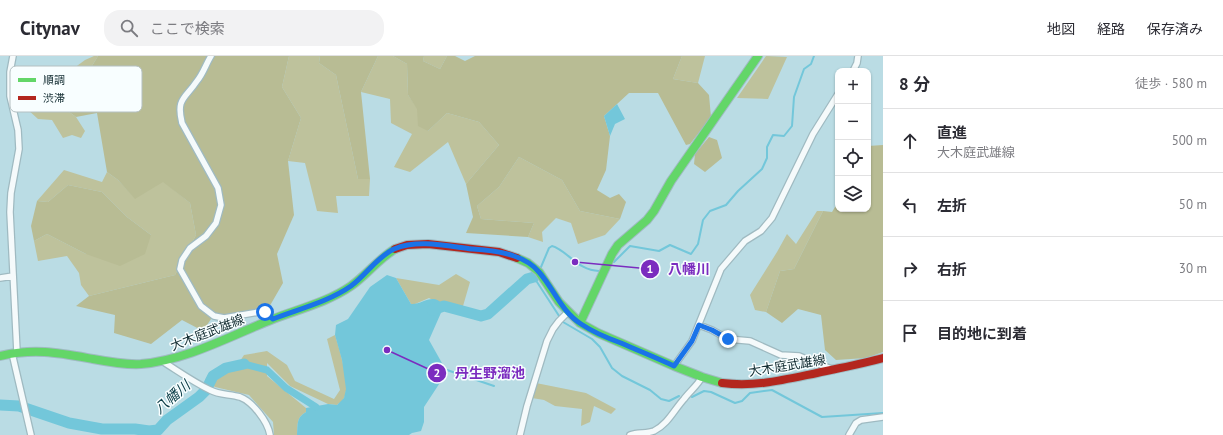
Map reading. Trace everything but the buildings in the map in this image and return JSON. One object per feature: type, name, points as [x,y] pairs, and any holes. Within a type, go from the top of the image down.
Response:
[{"type":"main road","points":[[580,323],[586,313],[612,254],[618,245],[647,220],[654,211],[671,180],[758,56]]},
{"type":"main road","name":"大木庭武雄線","points":[[0,356],[39,351],[61,353],[117,363],[140,364],[162,361],[190,353],[334,296],[350,286],[379,260],[394,249],[407,245],[428,244],[499,252],[514,256],[528,263],[539,272],[559,302],[563,317],[580,323],[598,333],[674,366],[722,383],[742,385],[768,383],[835,370],[883,358]]},
{"type":"street","points":[[11,66],[13,56]]},
{"type":"street","points":[[211,56],[198,81],[182,99],[179,112],[182,123],[218,188],[221,205],[216,223],[206,236],[190,248],[182,260],[180,269],[201,306],[214,316],[224,318],[265,312],[273,319]]},
{"type":"street","points":[[854,68],[858,56]]},
{"type":"street","points":[[10,72],[10,96]]},
{"type":"street","points":[[674,366],[692,341],[721,269],[745,241],[760,231],[772,218],[813,134],[835,99]]},
{"type":"street","points":[[14,112],[18,130],[19,149],[11,193],[10,212],[14,353],[23,404],[31,435]]},
{"type":"street","points":[[0,278],[13,276]]},
{"type":"street","points":[[520,435],[526,406],[547,341],[553,329],[563,317]]},
{"type":"street","points":[[699,325],[728,339],[750,341],[781,355],[799,356],[835,370]]},
{"type":"street","points":[[162,361],[211,391],[240,397],[251,403],[266,422],[270,435]]},
{"type":"street","points":[[630,435],[635,433],[652,432],[667,422],[684,398],[697,386],[702,377]]},
{"type":"street","points":[[849,435],[856,423],[862,420],[883,416]]},
{"type":"green space","points":[[98,56],[92,66],[77,66],[85,60]]},
{"type":"green space","points":[[98,56],[289,56],[282,87],[301,118],[288,161],[294,215],[277,254],[283,283],[268,309],[213,316],[203,331],[182,320],[151,344],[114,333],[115,315],[76,306],[89,296],[175,275],[196,235],[190,203],[163,182],[135,199],[118,180],[107,172],[97,113],[76,117],[69,112],[142,112],[142,66],[92,66]]},
{"type":"green space","points":[[289,56],[320,56],[319,63],[336,75],[358,179],[370,179],[369,196],[336,196],[338,213],[317,211],[305,163],[288,161],[301,118],[282,87]]},
{"type":"green space","points":[[320,56],[378,56],[361,92],[370,179],[358,179],[336,75],[319,63]]},
{"type":"green space","points":[[378,56],[393,56],[407,64],[408,95],[418,109],[428,131],[447,113],[479,122],[499,145],[466,184],[448,142],[410,172],[394,167],[412,134],[391,123],[390,99],[361,92]]},
{"type":"green space","points":[[393,56],[424,56],[423,61],[440,69],[447,56],[455,56],[465,61],[475,56],[682,56],[673,79],[698,83],[709,95],[711,117],[690,144],[686,145],[658,93],[629,93],[604,116],[610,136],[606,170],[597,190],[610,198],[619,194],[626,202],[620,219],[580,211],[562,180],[519,157],[499,187],[477,206],[481,219],[534,223],[528,237],[466,233],[473,217],[466,184],[499,145],[479,122],[447,113],[428,131],[418,126],[417,109],[408,95],[407,64]]},
{"type":"green space","points":[[424,56],[447,56],[440,69],[423,61]]},
{"type":"green space","points":[[682,56],[705,56],[698,83],[673,79]]},
{"type":"green space","points":[[766,56],[787,57],[768,99],[737,98]]},
{"type":"green space","points":[[30,112],[69,112],[76,117],[85,131],[81,138],[72,135],[63,138],[52,120],[38,119]]},
{"type":"green space","points":[[709,137],[717,140],[722,158],[705,172],[694,164],[695,154]]},
{"type":"green space","points":[[883,145],[883,352],[866,358],[836,360],[825,350],[821,315],[798,309],[782,323],[766,312],[780,271],[794,269],[823,211],[832,212],[835,207],[835,212],[871,212],[871,146]]},
{"type":"green space","points":[[519,157],[562,180],[580,211],[620,219],[605,235],[578,244],[571,223],[556,218],[542,232],[543,242],[528,237],[534,223],[481,219],[477,206],[499,187]]},
{"type":"green space","points":[[64,170],[102,182],[107,172],[118,180],[135,198],[163,181],[190,203],[196,235],[175,275],[89,296],[81,285],[79,273],[67,256],[38,261],[34,241],[47,234],[86,254],[151,235],[127,217],[102,192],[68,185],[48,202],[37,201]]},
{"type":"green space","points":[[68,185],[102,192],[127,217],[151,235],[145,254],[120,266],[86,254],[47,234],[34,241],[31,226],[37,201],[48,202]]},
{"type":"green space","points":[[817,211],[823,211],[794,269],[780,271],[766,312],[755,310],[750,295],[787,234],[796,244]]},
{"type":"green space","points":[[456,274],[470,282],[461,313],[443,309],[444,306],[429,298],[415,304],[411,304],[396,278],[439,285]]},
{"type":"green space","points":[[335,335],[344,367],[346,385],[344,398],[337,405],[328,404],[290,386],[267,363],[267,376],[306,408],[306,412],[298,422],[297,435],[274,435],[273,422],[249,395],[215,387],[205,380],[210,372],[240,361],[244,355],[267,351],[287,365],[295,381],[334,399],[340,390],[327,339]]},
{"type":"green space","points":[[536,383],[586,393],[616,409],[611,414],[594,406],[590,422],[581,426],[582,409],[555,406],[544,400],[532,398]]},
{"type":"water","points":[[617,104],[625,119],[615,124],[610,136],[604,116]]},
{"type":"water","points":[[387,275],[396,278],[411,304],[432,299],[440,302],[444,306],[429,340],[447,372],[424,407],[424,422],[421,431],[409,435],[297,435],[299,419],[306,412],[306,408],[328,404],[337,405],[344,398],[346,389],[342,360],[335,335],[336,325],[348,319],[370,287]]},
{"type":"waterway","name":"八幡川","points":[[614,262],[630,246],[659,251],[670,245],[691,254],[698,244],[703,220],[710,211],[726,205],[738,191],[762,169],[767,158],[767,147],[773,135],[784,136],[792,126],[794,97],[804,69],[811,64],[814,56]]},
{"type":"waterway","name":"八幡川","points":[[541,267],[549,248],[552,246],[585,268],[599,271]]},
{"type":"waterway","name":"八幡川","points":[[432,310],[444,306],[481,316],[488,314],[527,279],[534,277]]},
{"type":"waterway","points":[[531,278],[537,282],[563,322],[592,339],[600,347],[612,368],[622,376],[650,390],[661,399],[669,401],[679,396]]},
{"type":"waterway","name":"八幡川","points":[[244,364],[267,370],[286,388],[316,407]]},
{"type":"waterway","name":"八幡川","points":[[0,405],[19,406],[69,423],[102,429],[158,430],[167,420],[199,397],[206,390],[213,376],[226,368],[244,364]]},
{"type":"waterway","points":[[444,369],[494,386]]},
{"type":"waterway","points":[[692,397],[704,391],[711,392],[735,403],[742,401],[750,393],[772,390],[822,417],[883,413]]},
{"type":"traffic: fast","points":[[580,323],[612,254],[618,245],[647,220],[654,211],[671,181],[758,56]]},
{"type":"traffic: fast","points":[[0,356],[25,352],[47,352],[117,363],[135,364],[158,362],[175,358],[273,319],[313,305],[342,292],[357,282],[383,257],[395,249]]},
{"type":"traffic: fast","points":[[517,258],[528,263],[539,272],[559,302],[580,323],[598,333],[674,366],[722,383]]},
{"type":"traffic: jam","points":[[395,249],[407,245],[428,244],[499,252],[517,258]]},
{"type":"traffic: jam","points":[[722,383],[746,384],[770,382],[883,358]]},
{"type":"place","name":"八幡川","points":[[575,262]]},
{"type":"place","name":"丹生野溜池","points":[[387,350]]},
{"type":"route","points":[[265,312],[273,319],[334,296],[350,286],[379,260],[394,249],[407,245],[428,244],[499,252],[514,256],[528,263],[539,272],[559,302],[580,323],[598,333],[674,366],[692,341],[699,325],[728,339]]}]
